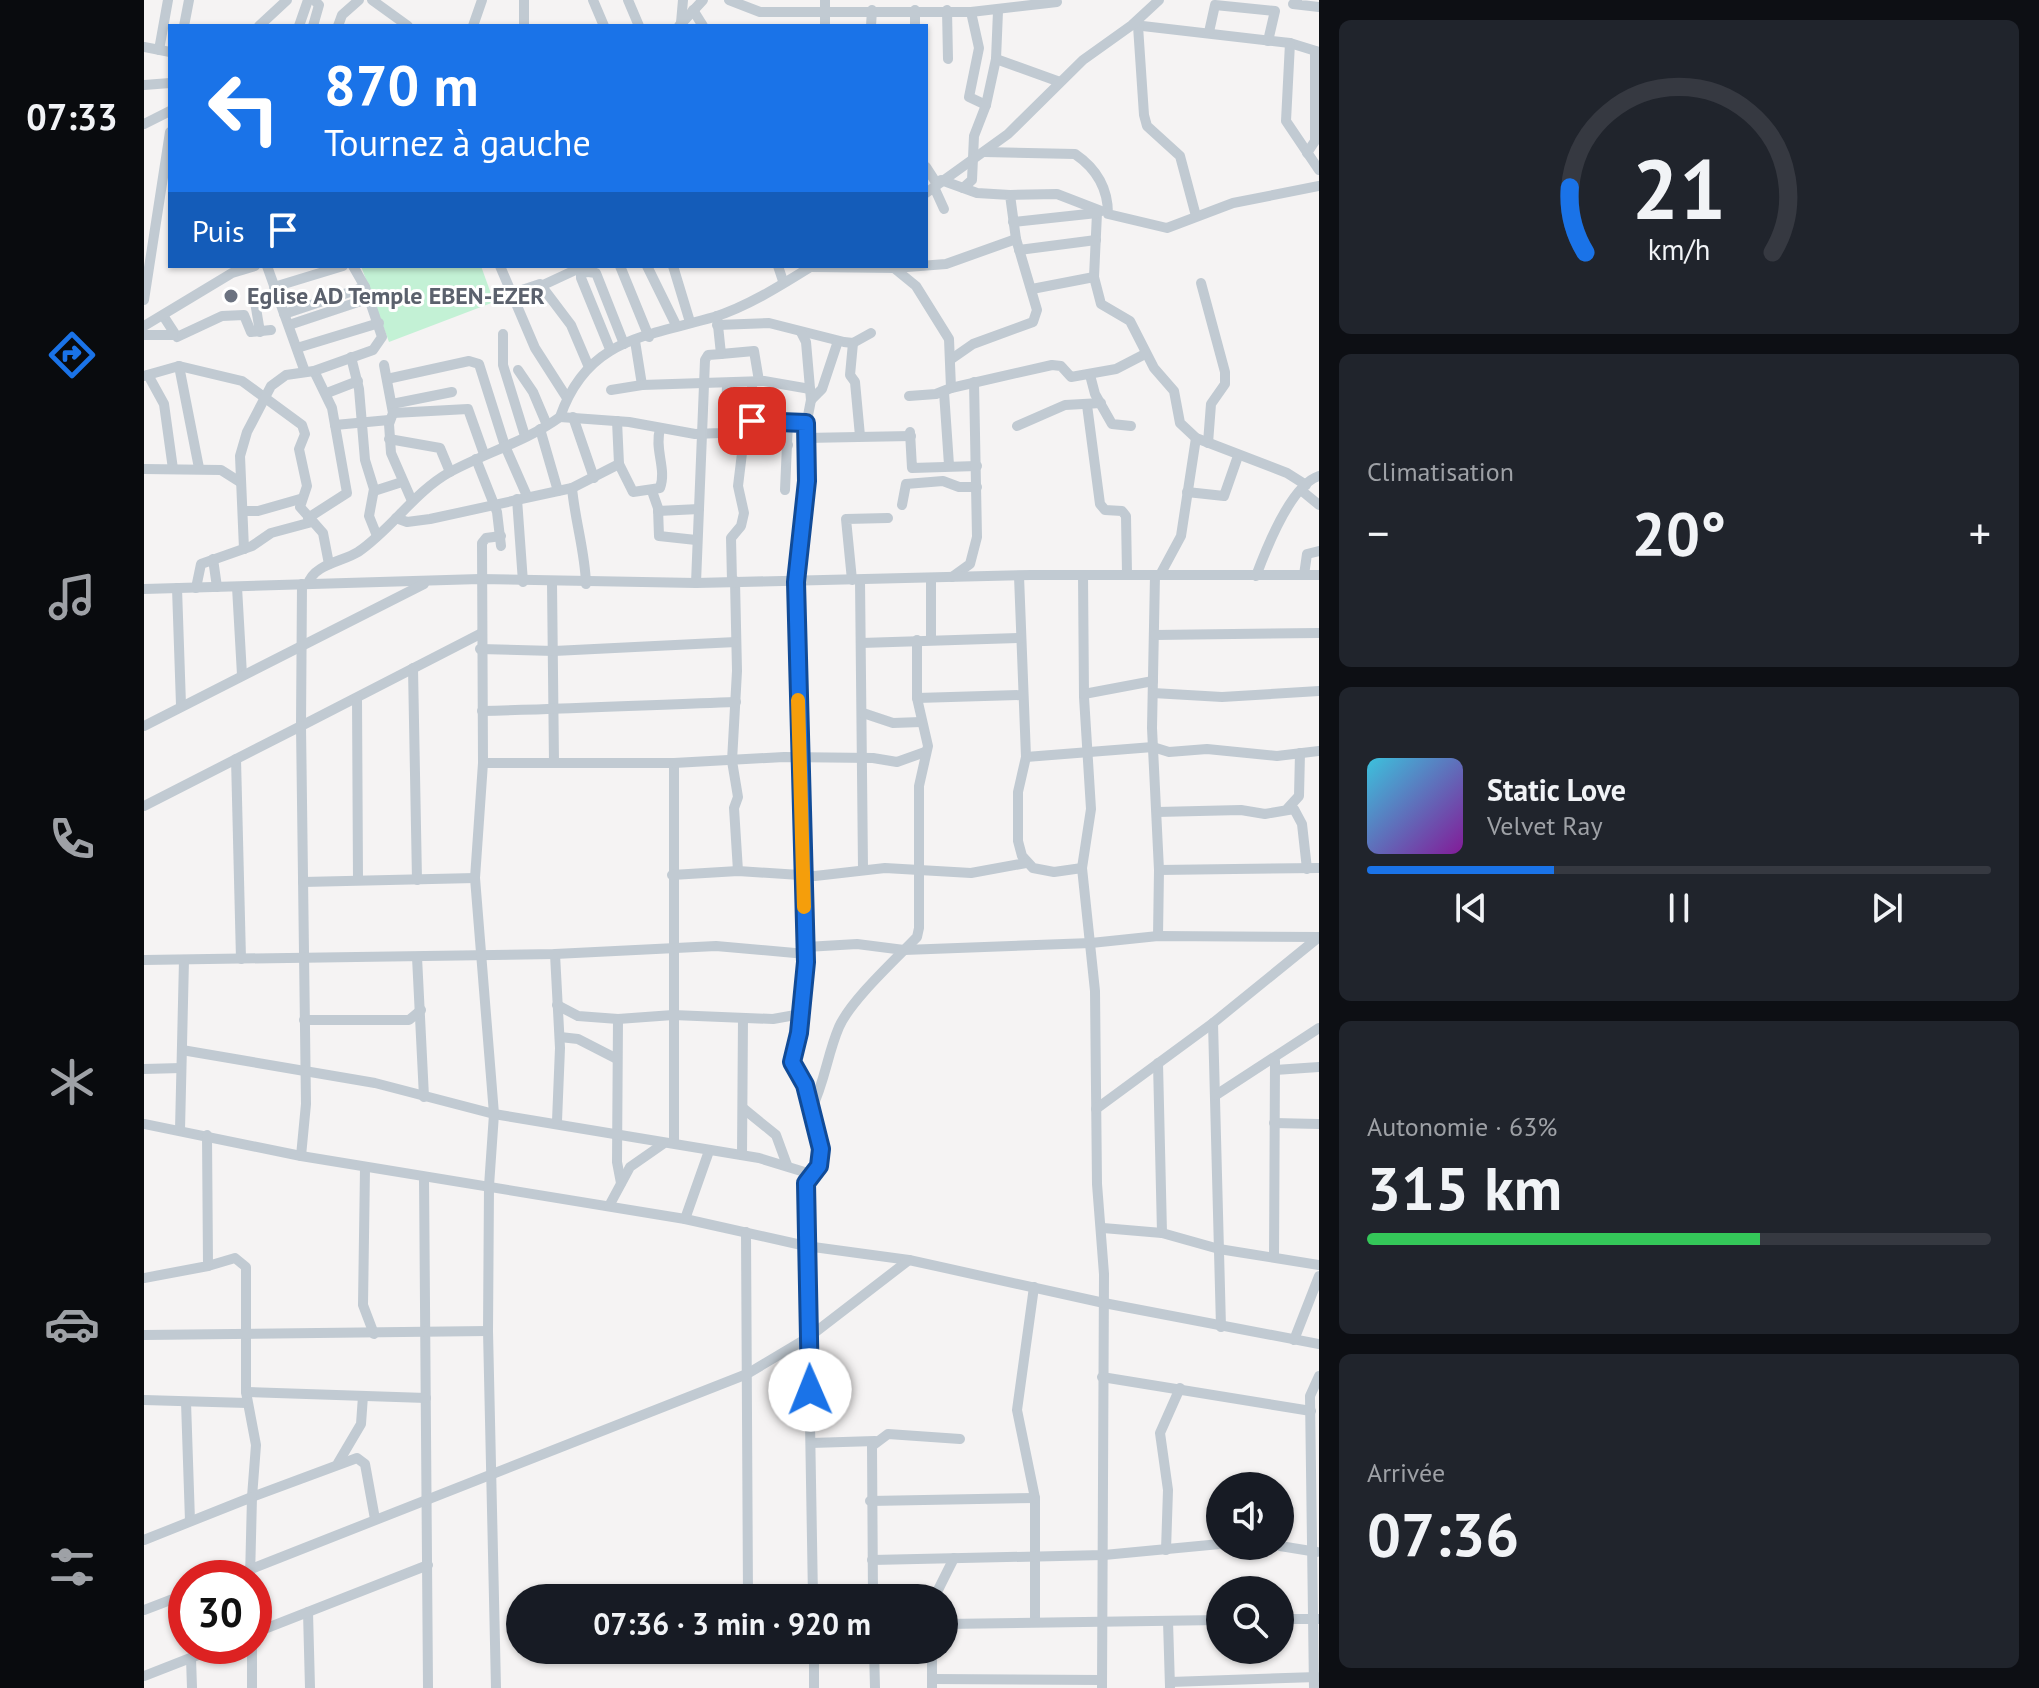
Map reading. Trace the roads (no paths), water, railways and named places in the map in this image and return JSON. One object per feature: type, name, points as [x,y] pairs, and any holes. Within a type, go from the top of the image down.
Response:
[{"type":"street","points":[[144,47],[164,51],[168,0]]},
{"type":"street","points":[[184,24],[189,0]]},
{"type":"street","points":[[261,24],[287,0]]},
{"type":"street","points":[[300,24],[308,0]]},
{"type":"street","points":[[314,0],[319,5],[314,24]]},
{"type":"street","points":[[339,24],[342,15],[359,0]]},
{"type":"street","points":[[372,0],[405,24]]},
{"type":"street","points":[[474,24],[482,0]]},
{"type":"street","points":[[524,0],[524,24]]},
{"type":"street","points":[[593,0],[603,24]]},
{"type":"street","points":[[628,0],[638,24]]},
{"type":"street","points":[[680,24],[683,0]]},
{"type":"street","points":[[681,24],[703,0]]},
{"type":"street","points":[[729,0],[752,11],[796,5],[851,5],[872,10],[940,7],[971,12],[1057,2]]},
{"type":"street","points":[[935,186],[1041,105],[1083,60],[1135,26],[1159,0]]},
{"type":"street","points":[[1209,32],[1215,5],[1295,2],[1319,7]]},
{"type":"street","points":[[1268,41],[1275,5]]},
{"type":"street","points":[[940,7],[948,59]]},
{"type":"street","points":[[693,10],[702,24]]},
{"type":"street","points":[[871,24],[872,10]]},
{"type":"street","points":[[915,10],[915,24]]},
{"type":"street","points":[[963,188],[972,180],[978,154],[974,136],[986,105],[996,59],[998,11]]},
{"type":"street","points":[[971,12],[979,48],[969,97],[986,105]]},
{"type":"street","points":[[1135,26],[1290,43],[1317,51],[1315,141],[1307,153]]},
{"type":"street","points":[[1135,26],[1147,126],[1180,156],[1196,216]]},
{"type":"street","points":[[1290,43],[1286,121],[1319,170]]},
{"type":"street","points":[[996,59],[1060,82]]},
{"type":"street","points":[[144,85],[168,83]]},
{"type":"street","points":[[144,124],[168,112]]},
{"type":"street","points":[[978,154],[1075,154],[1095,173],[1105,189],[1096,240],[1094,277],[1101,304],[1130,321],[1145,354],[1174,391],[1180,423],[1196,438],[1287,473],[1319,505]]},
{"type":"street","points":[[144,300],[166,159]]},
{"type":"street","points":[[935,186],[963,188],[993,196],[1057,194],[1102,213],[1155,228],[1167,228],[1233,203],[1319,186]]},
{"type":"street","points":[[935,186],[944,209]]},
{"type":"street","points":[[950,360],[973,344],[1033,322],[1037,310],[1017,244],[1010,195]]},
{"type":"street","points":[[1013,222],[1102,213]]},
{"type":"street","points":[[928,265],[946,264],[1017,244],[1096,240]]},
{"type":"street","points":[[196,588],[201,564],[244,549],[271,533],[310,520],[347,494],[327,393],[309,371],[297,348],[268,268]]},
{"type":"street","points":[[274,287],[336,268]]},
{"type":"street","points":[[244,549],[240,482],[243,443],[265,397],[281,378],[374,349],[382,336],[370,298],[354,268]]},
{"type":"street","points":[[502,268],[510,294],[535,348],[567,398]]},
{"type":"street","points":[[541,286],[586,268],[596,273],[624,344]]},
{"type":"street","points":[[586,268],[580,276],[610,349]]},
{"type":"street","points":[[621,268],[649,337]]},
{"type":"street","points":[[648,268],[676,325]]},
{"type":"street","points":[[674,268],[690,322]]},
{"type":"street","points":[[779,268],[783,281]]},
{"type":"street","points":[[717,320],[810,268]]},
{"type":"street","points":[[894,268],[922,291],[949,339],[949,465]]},
{"type":"street","points":[[144,326],[164,317],[231,270]]},
{"type":"street","points":[[1032,289],[1094,277]]},
{"type":"street","points":[[1201,283],[1225,372],[1225,384],[1211,404],[1208,443]]},
{"type":"street","points":[[510,294],[534,284],[541,286],[571,325],[588,365]]},
{"type":"street","points":[[287,319],[365,287]]},
{"type":"street","points":[[587,295],[603,291]]},
{"type":"street","points":[[287,319],[370,298]]},
{"type":"street","points":[[144,335],[180,336],[222,316],[238,315],[245,316],[251,332],[265,331],[255,302]]},
{"type":"street","points":[[164,317],[173,335]]},
{"type":"street","points":[[717,320],[721,354]]},
{"type":"street","points":[[560,417],[567,398],[588,365],[610,349],[676,325],[717,320],[769,323],[853,343],[871,333]]},
{"type":"street","points":[[297,348],[379,323]]},
{"type":"street","points":[[801,332],[806,342],[810,395],[805,438],[807,481],[796,582],[806,951],[801,1014],[792,1062],[805,1085],[821,1149],[819,1166],[806,1183],[813,1584]]},
{"type":"street","points":[[503,334],[503,365],[525,436]]},
{"type":"street","points":[[635,341],[642,385]]},
{"type":"street","points":[[611,390],[642,385],[755,382],[810,395],[822,389],[838,341]]},
{"type":"street","points":[[853,343],[850,375],[855,382],[860,436]]},
{"type":"street","points":[[696,583],[696,540],[702,488],[700,434],[706,358],[754,351],[752,421]]},
{"type":"street","points":[[909,396],[1052,365],[1061,366],[1071,377],[1090,375],[1116,369],[1145,354]]},
{"type":"street","points":[[351,357],[358,381],[365,460],[374,491],[368,513],[377,536]]},
{"type":"street","points":[[387,379],[469,361],[479,364],[522,497],[523,582]]},
{"type":"street","points":[[384,365],[391,412],[389,439],[402,482],[412,501]]},
{"type":"street","points":[[483,370],[503,365]]},
{"type":"street","points":[[179,366],[199,468]]},
{"type":"street","points":[[173,469],[164,404],[146,376],[179,366],[242,381],[304,429],[299,446],[307,486],[300,499],[258,511],[243,511]]},
{"type":"street","points":[[518,370],[533,392],[558,491]]},
{"type":"street","points":[[1090,375],[1112,424],[1131,426]]},
{"type":"street","points":[[327,393],[358,381]]},
{"type":"street","points":[[951,578],[968,567],[977,537],[974,382]]},
{"type":"street","points":[[727,383],[729,430],[733,440],[743,445],[788,445]]},
{"type":"street","points":[[335,425],[361,422],[452,392]]},
{"type":"street","points":[[1017,426],[1065,405],[1101,403]]},
{"type":"street","points":[[1087,405],[1100,504],[1105,510],[1122,511],[1126,516],[1127,574]]},
{"type":"street","points":[[391,412],[468,409],[495,506],[501,541],[486,538],[482,543],[480,649],[483,763],[475,878],[494,1114],[489,1186],[488,1331],[496,1688]]},
{"type":"street","points":[[168,428],[187,414]]},
{"type":"street","points":[[301,1156],[306,1104],[301,726],[305,584],[312,575],[329,564],[354,554],[412,501],[450,472],[560,417],[617,421],[700,434],[729,430],[752,421],[806,423]]},
{"type":"street","points":[[573,417],[594,478]]},
{"type":"street","points":[[617,421],[619,464],[633,492],[652,491],[662,484],[656,444],[660,429]]},
{"type":"street","points":[[785,490],[788,422]]},
{"type":"street","points":[[805,438],[910,434],[912,468],[977,466]]},
{"type":"street","points":[[1158,936],[1153,687],[1158,575],[1181,536],[1196,438]]},
{"type":"street","points":[[389,439],[440,448],[450,472]]},
{"type":"street","points":[[738,871],[734,807],[738,797],[732,761],[736,642],[731,538],[741,526],[744,513],[738,479],[743,445]]},
{"type":"street","points":[[1187,492],[1224,496],[1238,456]]},
{"type":"street","points":[[396,518],[407,522],[430,519],[572,488],[619,464]]},
{"type":"street","points":[[144,469],[221,470],[240,482]]},
{"type":"street","points":[[1256,576],[1269,539],[1304,488],[1319,476]]},
{"type":"street","points":[[902,505],[906,484],[943,481],[959,487],[977,487]]},
{"type":"street","points":[[374,491],[402,482]]},
{"type":"street","points":[[572,488],[575,519],[583,543],[586,584]]},
{"type":"street","points":[[652,491],[658,511],[659,537],[696,540]]},
{"type":"street","points":[[300,499],[310,520],[323,533],[329,564]]},
{"type":"street","points":[[658,511],[699,509]]},
{"type":"street","points":[[863,869],[861,643],[856,580],[846,519],[888,518]]},
{"type":"street","points":[[1304,575],[1307,554],[1319,551]]},
{"type":"street","points":[[213,559],[217,587]]},
{"type":"street","points":[[144,589],[480,579],[586,584],[1127,574],[1319,575]]},
{"type":"street","points":[[932,1684],[1102,1684],[1103,1228],[1097,1184],[1095,991],[1082,868],[1091,809],[1084,694],[1083,575]]},
{"type":"street","points":[[1019,576],[1026,757],[1017,808],[1018,841],[1026,863]]},
{"type":"street","points":[[931,578],[931,640]]},
{"type":"street","points":[[144,726],[430,581]]},
{"type":"street","points":[[552,583],[554,763]]},
{"type":"street","points":[[237,587],[242,675]]},
{"type":"street","points":[[177,588],[181,705]]},
{"type":"street","points":[[1155,635],[1319,633]]},
{"type":"street","points":[[144,806],[480,634]]},
{"type":"street","points":[[861,643],[1021,638]]},
{"type":"street","points":[[811,1110],[825,1081],[832,1047],[848,1012],[917,937],[919,786],[927,740],[917,698],[917,640]]},
{"type":"street","points":[[480,649],[554,651],[736,642]]},
{"type":"street","points":[[413,668],[417,880]]},
{"type":"street","points":[[1084,694],[1153,687],[1222,697],[1319,691]]},
{"type":"street","points":[[917,698],[1022,695]]},
{"type":"street","points":[[357,698],[358,880]]},
{"type":"street","points":[[482,711],[736,702]]},
{"type":"street","points":[[863,713],[893,723],[921,722]]},
{"type":"street","points":[[1026,757],[1153,747],[1169,752],[1196,749],[1270,755],[1319,751]]},
{"type":"street","points":[[483,763],[674,763],[799,757],[903,762],[926,752]]},
{"type":"street","points":[[1157,812],[1241,810],[1265,814],[1288,808],[1299,796],[1300,753]]},
{"type":"street","points":[[236,759],[241,959]]},
{"type":"street","points":[[668,1144],[673,1015],[674,763]]},
{"type":"street","points":[[1288,808],[1300,816],[1307,869]]},
{"type":"street","points":[[672,875],[738,871],[802,877],[863,869],[984,872],[1026,863],[1040,870],[1082,868]]},
{"type":"street","points":[[1159,870],[1319,868]]},
{"type":"street","points":[[303,882],[475,878]]},
{"type":"street","points":[[144,960],[555,954],[733,946],[764,953],[857,944],[904,950],[1091,943],[1158,936],[1319,937]]},
{"type":"street","points":[[1096,1109],[1213,1023],[1319,937]]},
{"type":"street","points":[[555,954],[560,1037],[557,1121]]},
{"type":"street","points":[[417,957],[424,1097]]},
{"type":"street","points":[[180,1130],[184,960]]},
{"type":"street","points":[[557,1005],[578,1016],[618,1019],[673,1015],[773,1019],[801,1014]]},
{"type":"street","points":[[304,1020],[409,1020],[421,1010]]},
{"type":"street","points":[[742,1155],[743,1018]]},
{"type":"street","points":[[618,1019],[617,1172],[621,1183]]},
{"type":"street","points":[[1213,1023],[1221,1327]]},
{"type":"street","points":[[1216,1095],[1275,1065],[1318,1029]]},
{"type":"street","points":[[560,1037],[578,1039],[617,1059]]},
{"type":"street","points":[[182,1050],[304,1070],[455,1101],[494,1114],[557,1121],[668,1144],[742,1155],[811,1174]]},
{"type":"street","points":[[1158,1063],[1162,1233]]},
{"type":"street","points":[[1275,1065],[1319,1067]]},
{"type":"street","points":[[1274,1257],[1275,1065]]},
{"type":"street","points":[[144,1069],[181,1068]]},
{"type":"street","points":[[744,1109],[776,1135],[787,1165]]},
{"type":"street","points":[[1274,1123],[1319,1124]]},
{"type":"street","points":[[144,1124],[365,1168],[685,1219],[806,1246],[909,1260],[1221,1327],[1319,1344]]},
{"type":"street","points":[[207,1135],[208,1266]]},
{"type":"street","points":[[609,1206],[630,1167],[668,1144]]},
{"type":"street","points":[[685,1219],[709,1151]]},
{"type":"street","points":[[355,1334],[364,1310],[365,1168]]},
{"type":"street","points":[[424,1177],[423,1335],[429,1497],[428,1688]]},
{"type":"street","points":[[1103,1228],[1162,1233],[1219,1249],[1319,1265]]},
{"type":"street","points":[[746,1232],[748,1584]]},
{"type":"street","points":[[144,1278],[235,1258],[244,1262],[246,1398],[256,1445],[250,1560]]},
{"type":"street","points":[[272,1564],[429,1497],[747,1374],[809,1337],[909,1260]]},
{"type":"street","points":[[1294,1340],[1319,1276]]},
{"type":"street","points":[[1034,1287],[1017,1410],[1035,1498],[1035,1622]]},
{"type":"street","points":[[364,1310],[374,1334]]},
{"type":"street","points":[[144,1335],[423,1335],[488,1331]]},
{"type":"street","points":[[1168,1621],[1170,1685],[1315,1681],[1316,1552],[1310,1396],[1319,1376]]},
{"type":"street","points":[[1102,1377],[1311,1411]]},
{"type":"street","points":[[1166,1550],[1168,1490],[1160,1433],[1180,1388]]},
{"type":"street","points":[[144,1400],[186,1402],[363,1396],[426,1398]]},
{"type":"street","points":[[338,1463],[361,1424],[363,1396]]},
{"type":"street","points":[[186,1402],[190,1521]]},
{"type":"street","points":[[811,1443],[875,1441],[888,1434],[960,1439]]},
{"type":"street","points":[[873,1584],[870,1451],[875,1441]]},
{"type":"street","points":[[144,1540],[357,1458],[363,1461],[375,1519]]},
{"type":"street","points":[[870,1501],[1035,1498]]},
{"type":"street","points":[[872,1560],[1104,1555],[1206,1546]]},
{"type":"street","points":[[1294,1548],[1316,1552]]},
{"type":"street","points":[[941,1584],[954,1558]]},
{"type":"street","points":[[272,1626],[428,1565]]},
{"type":"street","points":[[144,1610],[168,1601]]},
{"type":"street","points":[[308,1612],[310,1688]]},
{"type":"street","points":[[1294,1619],[1316,1619]]},
{"type":"street","points":[[958,1624],[1206,1620]]},
{"type":"street","points":[[144,1676],[175,1664]]},
{"type":"street","points":[[191,1664],[192,1688]]},
{"type":"street","points":[[252,1664],[252,1688]]},
{"type":"street","points":[[814,1664],[814,1688]]},
{"type":"street","points":[[874,1664],[875,1688]]},
{"type":"place","name":"Eglise AD Temple EBEN-EZER","points":[[231,296]]}]
